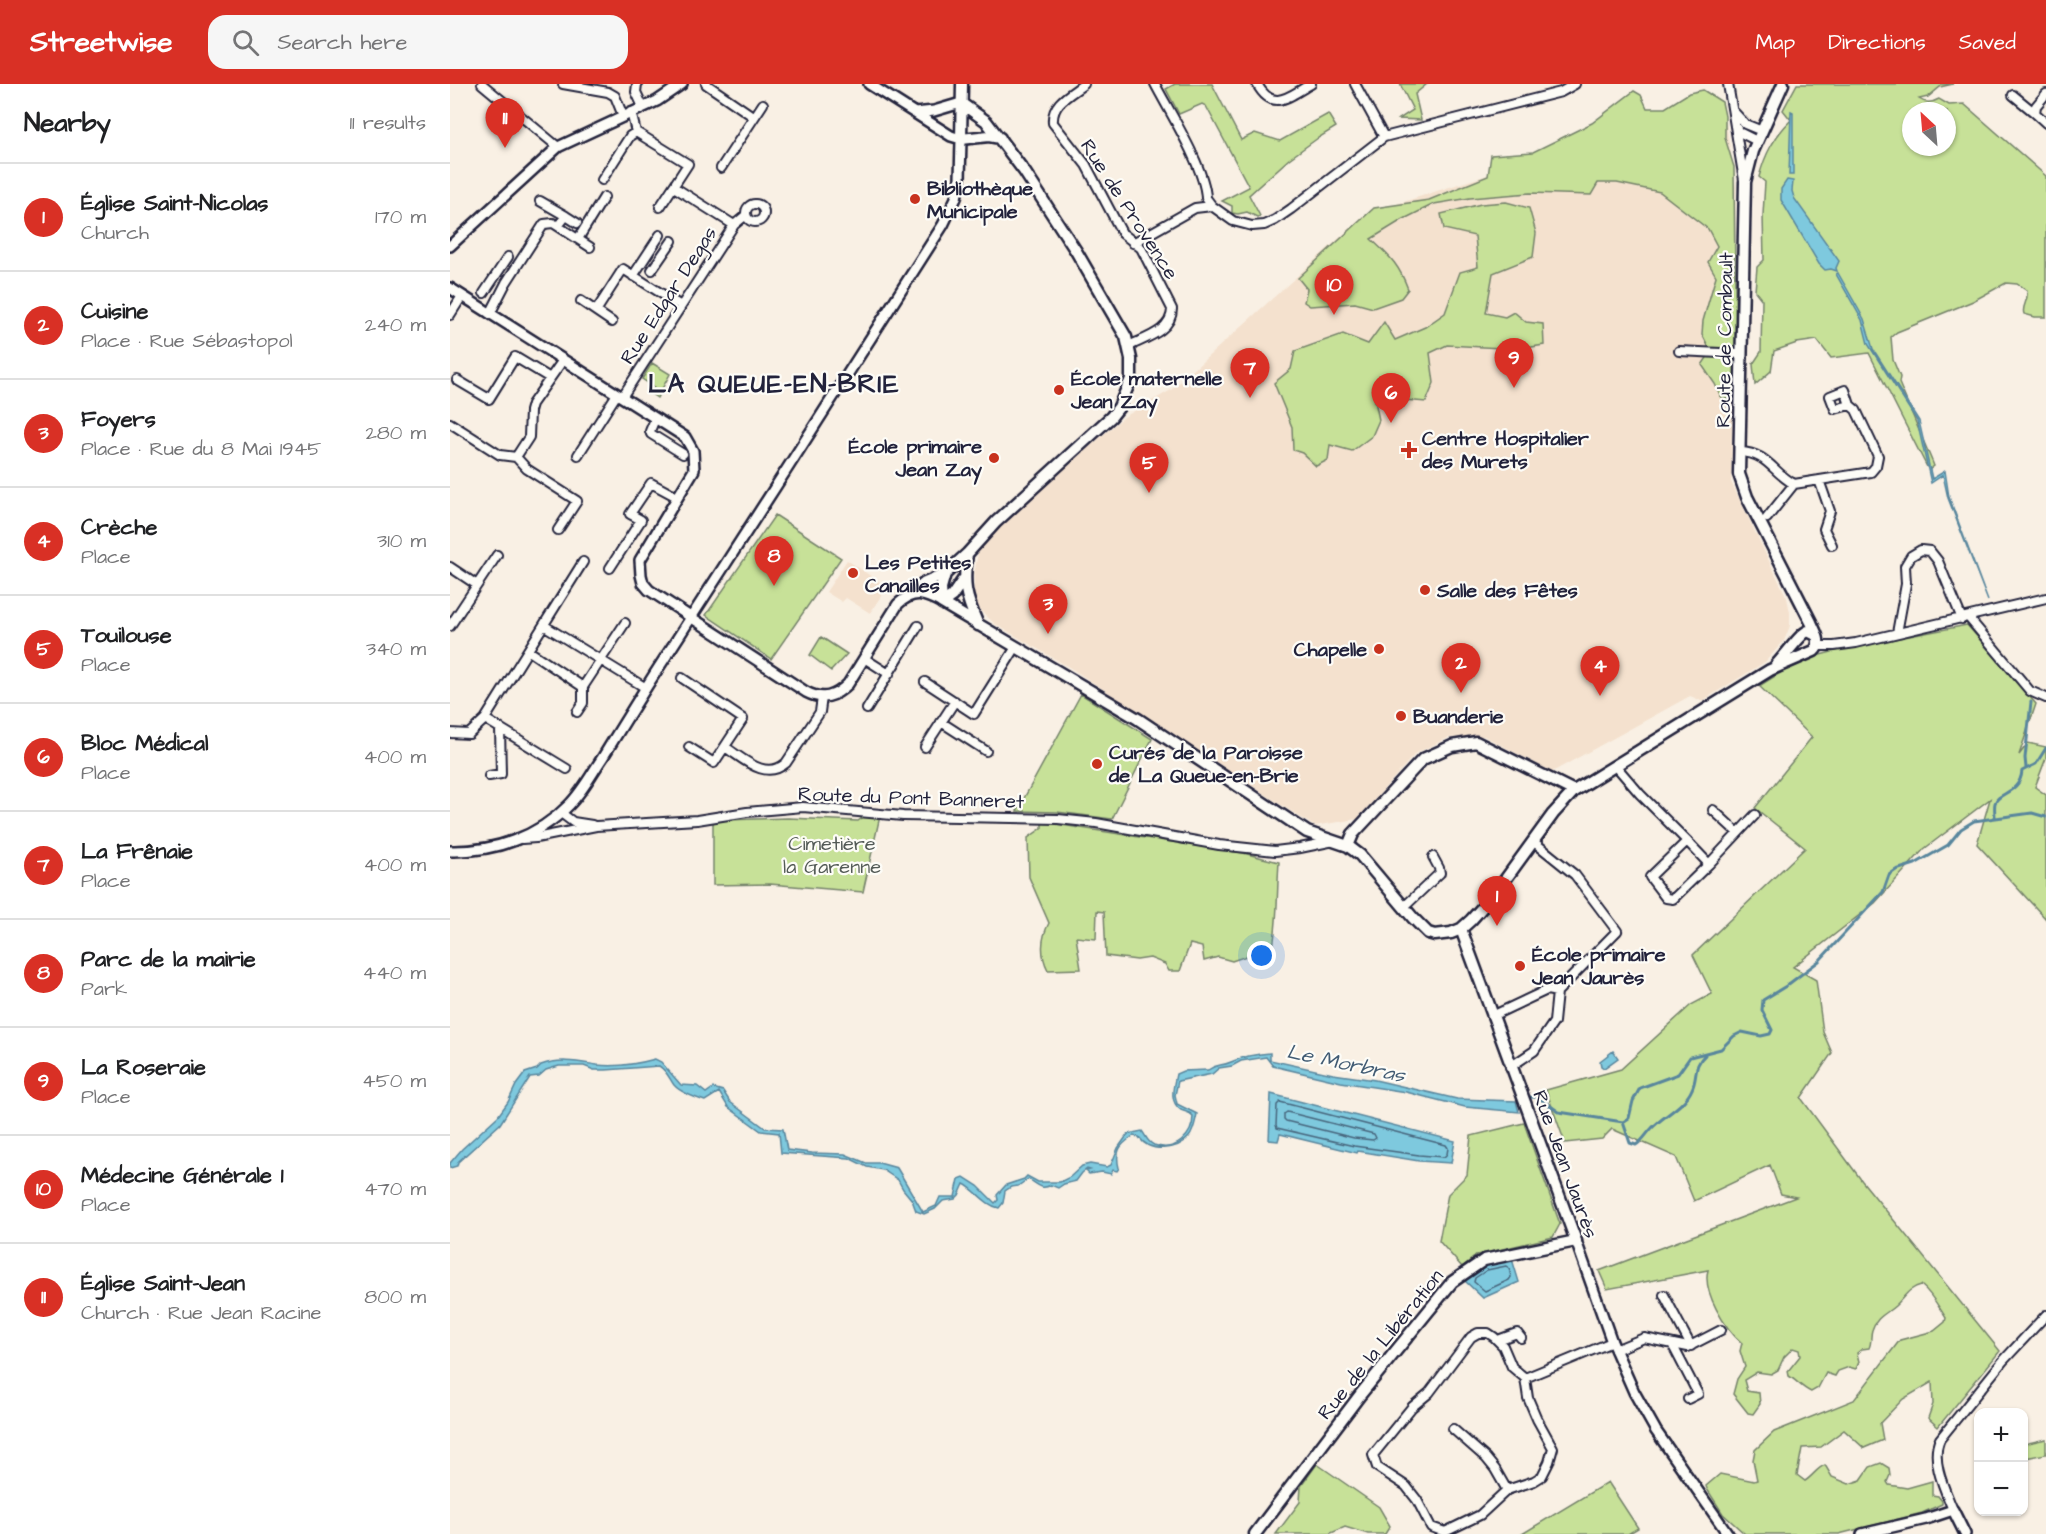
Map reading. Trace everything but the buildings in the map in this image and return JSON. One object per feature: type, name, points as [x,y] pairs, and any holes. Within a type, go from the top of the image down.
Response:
[{"type":"main road","points":[[962,84],[961,139],[989,136],[1000,138]]},
{"type":"main road","name":"Route de Combault","points":[[1783,84],[1747,168],[1745,182],[1739,474],[1746,497],[1816,634]]},
{"type":"main road","points":[[942,603],[941,588],[945,574],[996,522],[1111,417],[1119,407],[1131,379],[1131,359],[1125,337],[1047,204],[986,121],[961,103]]},
{"type":"main road","points":[[967,554],[963,580],[969,605],[978,625]]},
{"type":"main road","points":[[942,603],[952,596],[963,580]]},
{"type":"main road","name":"Route de Combault","points":[[1795,590],[1803,622],[1800,637]]},
{"type":"main road","points":[[942,603],[1138,719],[1307,832],[1341,843],[1360,855],[1428,933],[1435,935],[1461,929],[1497,891],[1553,814],[1574,791],[1770,670],[1814,649],[1819,640],[1816,634],[1808,631],[1800,637],[1770,670]]},
{"type":"main road","points":[[1800,637],[1801,650],[1814,649]]},
{"type":"main road","points":[[1341,843],[1353,834],[1423,759],[1452,746],[1476,742],[1574,791]]},
{"type":"main road","name":"Rue Jean Jaurès","points":[[1461,929],[1576,1241]]},
{"type":"main road","name":"Rue de la Libération","points":[[1255,1534],[1360,1395],[1459,1276],[1484,1260],[1576,1241]]},
{"type":"street","points":[[482,84],[558,147]]},
{"type":"street","points":[[563,84],[608,92],[615,96],[636,132],[688,164],[660,207]]},
{"type":"street","points":[[637,84],[636,92],[644,107]]},
{"type":"street","points":[[450,246],[558,147],[664,97],[682,84]]},
{"type":"street","points":[[706,84],[754,117]]},
{"type":"street","points":[[450,850],[481,850],[520,839],[536,831],[570,804],[587,782],[943,225],[958,189],[961,139],[951,136],[869,84]]},
{"type":"street","name":"Rue de Provence","points":[[1084,84],[1056,107],[1053,123],[1086,165],[1122,233],[1141,249],[1171,306],[1172,312],[1166,326],[1129,346]]},
{"type":"street","points":[[1155,84],[1199,169],[1205,186],[1206,198],[1225,216],[1241,224],[1252,226],[1275,220],[1384,137],[1561,92],[1575,84]]},
{"type":"street","points":[[1257,84],[1262,93],[1272,100],[1282,100],[1311,84]]},
{"type":"street","points":[[1355,84],[1384,137]]},
{"type":"street","points":[[1728,84],[1745,182]]},
{"type":"street","points":[[2035,113],[2036,106],[2046,94]]},
{"type":"street","points":[[2013,95],[2046,123]]},
{"type":"street","points":[[915,113],[934,111],[961,103]]},
{"type":"street","points":[[722,168],[763,104]]},
{"type":"street","points":[[1733,111],[1760,136]]},
{"type":"street","points":[[1734,125],[1739,132],[1760,136]]},
{"type":"street","points":[[602,180],[630,136],[636,132]]},
{"type":"street","points":[[674,187],[734,225]]},
{"type":"street","points":[[578,239],[604,197]]},
{"type":"street","points":[[540,201],[577,223]]},
{"type":"street","points":[[1133,243],[1195,208],[1212,206]]},
{"type":"street","name":"Rue Edgar Degas","points":[[579,455],[734,225],[746,215]]},
{"type":"street","points":[[558,226],[566,216]]},
{"type":"street","points":[[490,314],[506,283],[544,224],[548,222],[558,226],[590,247]]},
{"type":"street","points":[[633,276],[660,235]]},
{"type":"street","points":[[652,270],[672,241]]},
{"type":"street","points":[[648,253],[659,259]]},
{"type":"street","points":[[484,293],[508,257]]},
{"type":"street","points":[[596,311],[623,269],[681,306]]},
{"type":"street","points":[[495,277],[506,283]]},
{"type":"street","points":[[450,288],[685,437],[693,451],[694,470],[640,560],[644,583],[649,590],[806,692],[822,698],[843,690],[898,604],[920,585],[945,574]]},
{"type":"street","points":[[450,315],[462,296]]},
{"type":"street","points":[[581,301],[612,322]]},
{"type":"street","points":[[1679,351],[1741,354]]},
{"type":"street","points":[[457,380],[489,399],[515,357],[549,378]]},
{"type":"street","points":[[516,457],[529,437],[532,404],[563,360]]},
{"type":"street","points":[[1767,518],[1794,484],[1867,474],[1873,471],[1878,456],[1856,410],[1850,405]]},
{"type":"street","points":[[656,419],[650,431],[651,434],[683,454]]},
{"type":"street","points":[[450,423],[500,455],[516,457],[527,468],[577,501],[558,530]]},
{"type":"street","points":[[1740,452],[1755,454],[1794,484]]},
{"type":"street","points":[[1819,480],[1830,511],[1824,529],[1832,545]]},
{"type":"street","points":[[610,568],[641,520],[630,514],[651,483],[677,497]]},
{"type":"street","points":[[1897,633],[1906,584],[1905,566],[1911,556],[1921,550],[1930,551],[1938,561],[1965,618],[2030,691],[2046,698]]},
{"type":"street","points":[[450,626],[497,555]]},
{"type":"street","points":[[450,733],[469,734],[485,719],[583,562]]},
{"type":"street","points":[[450,567],[477,585]]},
{"type":"street","points":[[903,599],[910,595],[923,594],[942,603]]},
{"type":"street","points":[[1814,649],[1845,645],[2046,598]]},
{"type":"street","points":[[577,712],[583,703],[583,687],[624,623]]},
{"type":"street","points":[[545,626],[646,688]]},
{"type":"street","points":[[867,709],[918,626]]},
{"type":"street","points":[[925,682],[974,714],[1016,647]]},
{"type":"street","points":[[529,651],[583,687]]},
{"type":"street","points":[[864,658],[889,674]]},
{"type":"street","points":[[682,678],[743,719],[714,763],[689,747]]},
{"type":"street","points":[[725,747],[763,770],[772,771],[780,768],[786,763],[820,712],[822,698]]},
{"type":"street","points":[[925,747],[955,701]]},
{"type":"street","points":[[485,719],[567,769]]},
{"type":"street","points":[[941,722],[987,751]]},
{"type":"street","points":[[489,776],[501,774],[500,728]]},
{"type":"street","points":[[1615,765],[1640,794],[1709,864]]},
{"type":"street","name":"Route du Pont Banneret","points":[[520,839],[596,826],[697,820],[747,812],[803,807],[903,816],[1058,819],[1095,823],[1219,845],[1275,851],[1341,843]]},
{"type":"street","points":[[1713,810],[1738,833]]},
{"type":"street","points":[[561,813],[573,822],[596,826]]},
{"type":"street","points":[[1687,841],[1650,877],[1666,898],[1673,899],[1755,815]]},
{"type":"street","points":[[1300,848],[1309,840],[1307,832]]},
{"type":"street","points":[[1510,1067],[1534,1051],[1554,1022],[1557,992],[1617,931],[1575,875],[1534,842]]},
{"type":"street","points":[[1404,907],[1440,873],[1433,857]]},
{"type":"street","points":[[1492,1016],[1547,990],[1557,992]]},
{"type":"street","name":"Rue Jean Jaurès","points":[[1576,1241],[1613,1346],[1634,1392],[1651,1423],[1692,1485],[1728,1534]]},
{"type":"street","points":[[1664,1295],[1691,1346]]},
{"type":"street","points":[[1965,1534],[1953,1510],[1938,1465],[1937,1449],[1940,1439],[2002,1361],[2046,1315]]},
{"type":"street","points":[[1525,1378],[1613,1346],[1644,1338],[1688,1347],[1721,1330]]},
{"type":"street","points":[[1478,1333],[1488,1333],[1498,1340],[1512,1367],[1525,1378],[1528,1398],[1540,1426],[1552,1444],[1553,1451],[1546,1470],[1539,1479],[1507,1490],[1480,1515],[1454,1529],[1439,1531],[1429,1524],[1408,1488],[1379,1469],[1373,1458],[1378,1448],[1392,1434],[1412,1407],[1429,1393],[1471,1337],[1478,1333]]},
{"type":"street","points":[[1498,1340],[1517,1333],[1521,1338]]},
{"type":"street","points":[[1672,1344],[1698,1394],[1688,1399]]},
{"type":"street","points":[[1453,1429],[1486,1458],[1507,1490]]},
{"type":"street","points":[[1862,1534],[1926,1519],[1953,1510]]},
{"type":"shaded area","name":"Centre Hospitalier des Murets","points":[[1723,104],[1736,187],[1731,482],[1787,598],[1790,612],[1790,626],[1784,641],[1765,662],[1702,701],[1690,696],[1552,772],[1484,736],[1448,738],[1416,753],[1357,819],[1314,826],[1072,669],[995,624],[980,610],[974,599],[974,575],[978,553],[984,541],[996,528],[1124,417],[1171,390],[1366,214]]},
{"type":"shaded area","name":"Les Petites Canailles","points":[[847,560],[887,587],[870,613],[846,598],[842,602],[826,592]]},
{"type":"green space","points":[[1175,84],[1212,84],[1241,140],[1255,133],[1280,141],[1328,114],[1336,127],[1289,159],[1249,195],[1260,216],[1257,217],[1247,212],[1232,213],[1232,206],[1222,201],[1249,187],[1206,106],[1202,104],[1179,114],[1166,89]]},
{"type":"green space","points":[[1400,84],[1427,84],[1415,94],[1421,120],[1399,119],[1413,110]]},
{"type":"green space","points":[[1797,84],[1953,84],[1940,87],[1928,97],[1919,99],[1924,102],[1902,102],[1902,156],[1956,156],[1956,105],[1964,104],[2046,176],[2046,317],[2024,314],[2027,291],[2017,284],[2006,283],[1973,301],[1897,332],[1891,337],[1893,360],[1900,377],[1899,383],[1934,466],[1930,469],[1869,353],[1831,358],[1817,340],[1797,343],[1774,351],[1771,371],[1755,385],[1753,364],[1761,352],[1762,300],[1755,291],[1757,267],[1764,260],[1765,182],[1759,177],[1771,146],[1791,120],[1783,110]]},
{"type":"green space","points":[[1703,90],[1722,102],[1725,116],[1725,138],[1734,167],[1736,389],[1732,401],[1721,397],[1702,365],[1711,352],[1702,334],[1703,321],[1716,276],[1708,262],[1717,246],[1708,229],[1660,192],[1617,183],[1598,183],[1591,195],[1530,193],[1470,198],[1434,204],[1371,239],[1401,273],[1408,289],[1401,298],[1373,308],[1355,303],[1310,306],[1304,302],[1307,289],[1298,278],[1374,208],[1429,200],[1488,176],[1491,155],[1533,152],[1592,123],[1634,91],[1641,95],[1647,108],[1665,108],[1689,93]]},
{"type":"green space","points":[[1506,202],[1529,208],[1536,233],[1533,257],[1493,273],[1486,313],[1505,317],[1514,312],[1526,322],[1543,324],[1544,345],[1519,349],[1447,345],[1430,353],[1434,383],[1426,402],[1393,399],[1386,387],[1373,391],[1379,420],[1372,436],[1352,451],[1330,445],[1328,460],[1316,466],[1302,453],[1293,450],[1292,427],[1274,383],[1291,369],[1295,351],[1343,334],[1368,344],[1384,322],[1395,340],[1425,327],[1445,313],[1460,272],[1478,267],[1475,236],[1444,229],[1441,214],[1481,204]]},
{"type":"green space","points":[[652,363],[670,374],[657,398],[650,393],[654,387],[642,379]]},
{"type":"green space","points":[[775,515],[841,558],[771,659],[706,615]]},
{"type":"green space","points":[[1967,625],[2036,704],[2019,755],[2028,743],[2046,747],[2046,758],[2035,787],[2046,795],[2046,919],[1977,844],[1990,799],[1924,849],[1875,903],[1793,967],[1816,980],[1823,1032],[1832,1053],[1801,1098],[1862,1181],[2000,1351],[1938,1427],[1928,1418],[1933,1404],[1932,1382],[1903,1399],[1880,1423],[1883,1440],[1864,1448],[1844,1430],[1821,1447],[1802,1448],[1797,1475],[1805,1481],[1825,1465],[1832,1477],[1849,1484],[1861,1480],[1870,1467],[1881,1463],[1889,1468],[1890,1475],[1887,1482],[1889,1485],[1907,1488],[1932,1481],[1932,1495],[1938,1496],[1942,1504],[1922,1513],[1839,1534],[1745,1534],[1723,1514],[1706,1486],[1720,1474],[1757,1480],[1753,1460],[1755,1450],[1774,1432],[1854,1400],[1900,1340],[1934,1331],[1945,1322],[1946,1318],[1928,1292],[1921,1285],[1917,1286],[1876,1322],[1869,1348],[1857,1353],[1859,1362],[1856,1369],[1849,1367],[1838,1371],[1835,1376],[1826,1373],[1818,1388],[1811,1392],[1789,1376],[1788,1371],[1800,1356],[1799,1350],[1793,1348],[1784,1357],[1778,1370],[1771,1374],[1757,1372],[1744,1380],[1747,1391],[1759,1393],[1760,1404],[1753,1414],[1748,1413],[1733,1394],[1737,1379],[1745,1367],[1740,1351],[1742,1343],[1735,1337],[1716,1309],[1708,1288],[1708,1270],[1607,1289],[1599,1271],[1796,1197],[1781,1194],[1770,1165],[1694,1201],[1676,1157],[1612,1129],[1602,1139],[1565,1143],[1546,1090],[1621,1069],[1691,1005],[1712,994],[1693,955],[1805,848],[1755,808],[1812,737],[1759,686],[1801,660],[1847,648]]},
{"type":"green space","points":[[821,637],[847,654],[831,671],[810,655]]},
{"type":"green space","points":[[1081,694],[1152,739],[1112,819],[1057,812],[1017,811]]},
{"type":"green space","name":"Cimetière la Garenne","points":[[866,815],[880,816],[863,892],[770,884],[713,885],[713,822],[788,818],[858,821]]},
{"type":"green space","points":[[1042,822],[1243,853],[1279,862],[1273,947],[1232,961],[1218,957],[1204,961],[1202,947],[1190,944],[1180,971],[1169,971],[1165,964],[1150,958],[1137,960],[1106,956],[1104,912],[1097,911],[1096,939],[1076,937],[1081,969],[1048,970],[1043,946],[1044,935],[1049,923],[1029,877],[1028,838],[1042,828]]},
{"type":"green space","points":[[1524,1123],[1560,1224],[1553,1237],[1477,1255],[1462,1267],[1439,1241],[1448,1194],[1467,1175],[1471,1136]]},
{"type":"green space","points":[[2046,1439],[2046,1454],[2028,1457],[2028,1443]]},
{"type":"green space","points":[[1317,1464],[1379,1507],[1390,1526],[1385,1534],[1368,1534],[1345,1527],[1329,1534],[1276,1534],[1300,1502],[1301,1486]]},
{"type":"green space","points":[[1608,1482],[1638,1528],[1628,1534],[1522,1534]]},
{"type":"water","points":[[1791,111],[1793,112],[1793,175],[1789,175]]},
{"type":"water","points":[[1787,180],[1793,181],[1794,198],[1839,261],[1837,271],[1825,270],[1819,264],[1781,200],[1781,189]]},
{"type":"water","points":[[1838,273],[1864,319],[1873,349],[1919,421],[1932,479],[1945,471],[1949,497],[1988,601],[1948,498],[1943,475],[1931,483],[1917,421],[1868,344],[1862,320],[1836,274]]},
{"type":"water","points":[[1613,1051],[1618,1058],[1604,1068],[1600,1061]]},
{"type":"water","points":[[1270,1053],[1270,1060],[1333,1074],[1375,1080],[1457,1099],[1516,1101],[1519,1112],[1465,1107],[1406,1092],[1341,1082],[1273,1066],[1266,1057],[1241,1061],[1232,1066],[1219,1068],[1212,1074],[1178,1081],[1175,1095],[1177,1104],[1197,1114],[1191,1135],[1178,1145],[1171,1147],[1156,1148],[1149,1146],[1139,1137],[1133,1136],[1119,1149],[1119,1168],[1117,1171],[1113,1170],[1111,1174],[1102,1172],[1089,1174],[1086,1171],[1090,1170],[1087,1169],[1076,1181],[1058,1188],[1051,1185],[1041,1187],[1028,1179],[1005,1191],[1003,1203],[999,1208],[989,1204],[964,1184],[955,1199],[943,1201],[935,1209],[924,1214],[916,1211],[912,1200],[898,1180],[883,1170],[867,1167],[849,1158],[781,1153],[779,1133],[761,1131],[728,1107],[719,1092],[705,1101],[684,1092],[674,1085],[659,1066],[594,1070],[584,1066],[559,1066],[546,1070],[539,1076],[530,1077],[500,1124],[458,1162],[457,1166],[450,1168],[450,1163],[462,1149],[498,1116],[525,1073],[541,1065],[555,1062],[569,1061],[612,1066],[655,1059],[661,1062],[681,1085],[697,1086],[706,1093],[713,1088],[723,1091],[730,1102],[765,1128],[783,1129],[787,1150],[845,1154],[866,1163],[879,1163],[897,1168],[923,1212],[936,1206],[940,1197],[955,1197],[959,1179],[964,1177],[978,1186],[995,1203],[998,1200],[997,1195],[1006,1185],[1027,1176],[1038,1182],[1060,1182],[1070,1177],[1082,1166],[1090,1164],[1107,1167],[1111,1165],[1118,1148],[1128,1134],[1142,1131],[1148,1141],[1154,1145],[1169,1147],[1176,1145],[1190,1130],[1193,1116],[1181,1110],[1174,1103],[1176,1074],[1183,1071],[1208,1070],[1245,1057]]},
{"type":"water","points":[[1271,1094],[1455,1141],[1451,1163],[1419,1161],[1358,1151],[1357,1153],[1280,1134],[1278,1141],[1269,1140]]},
{"type":"water","points":[[1512,1259],[1519,1282],[1483,1298],[1463,1279],[1484,1264]]},
{"type":"waterway","points":[[2026,768],[2031,702]]},
{"type":"waterway","points":[[1995,818],[1997,799],[2017,784],[2022,771],[2036,764],[2046,748]]},
{"type":"waterway","name":"Le Morbras","points":[[1529,1097],[1538,1097],[1559,1112],[1623,1122],[1629,1118],[1633,1101],[1640,1088],[1678,1074],[1690,1057],[1721,1049],[1734,1036],[1742,1032],[1761,1036],[1770,1034],[1772,1030],[1762,1010],[1763,1000],[1819,961],[1883,892],[1889,875],[1896,870],[1915,864],[1948,845],[1961,829],[1974,821],[2032,813],[2046,817]]},
{"type":"waterway","name":"Le Morbras","points":[[1623,1122],[1630,1143],[1636,1145],[1641,1142],[1657,1123],[1689,1095],[1694,1085],[1697,1067],[1705,1055]]},
{"type":"place","name":"Église Saint-Jean","points":[[505,148]]},
{"type":"place","name":"Bibliothèque Municipale","points":[[915,199]]},
{"type":"place","name":"Médecine Générale 1","points":[[1334,315]]},
{"type":"place","name":"La Roseraie","points":[[1514,388]]},
{"type":"place","name":"École maternelle Jean Zay","points":[[1059,390]]},
{"type":"place","name":"La Frênaie","points":[[1250,398]]},
{"type":"place","name":"Bloc Médical","points":[[1391,423]]},
{"type":"place","name":"Centre Hospitalier des Murets","points":[[1409,450]]},
{"type":"place","name":"École primaire Jean Zay","points":[[994,458]]},
{"type":"place","name":"Touilouse","points":[[1149,493]]},
{"type":"place","name":"Les Petites Canailles","points":[[853,573]]},
{"type":"place","name":"Parc de la mairie","points":[[774,586]]},
{"type":"place","name":"Salle des Fêtes","points":[[1425,590]]},
{"type":"place","name":"Foyers","points":[[1048,634]]},
{"type":"place","name":"Chapelle","points":[[1379,649]]},
{"type":"place","name":"Cuisine","points":[[1461,693]]},
{"type":"place","name":"Crèche","points":[[1600,696]]},
{"type":"place","name":"Buanderie","points":[[1401,716]]},
{"type":"place","name":"Curés de la Paroisse de La Queue-en-Brie","points":[[1097,764]]},
{"type":"place","name":"Église Saint-Nicolas","points":[[1497,926]]},
{"type":"place","name":"École primaire Jean Jaurès","points":[[1520,966]]},
{"type":"district","name":"LA QUEUE-EN-BRIE","points":[[774,383]]}]
